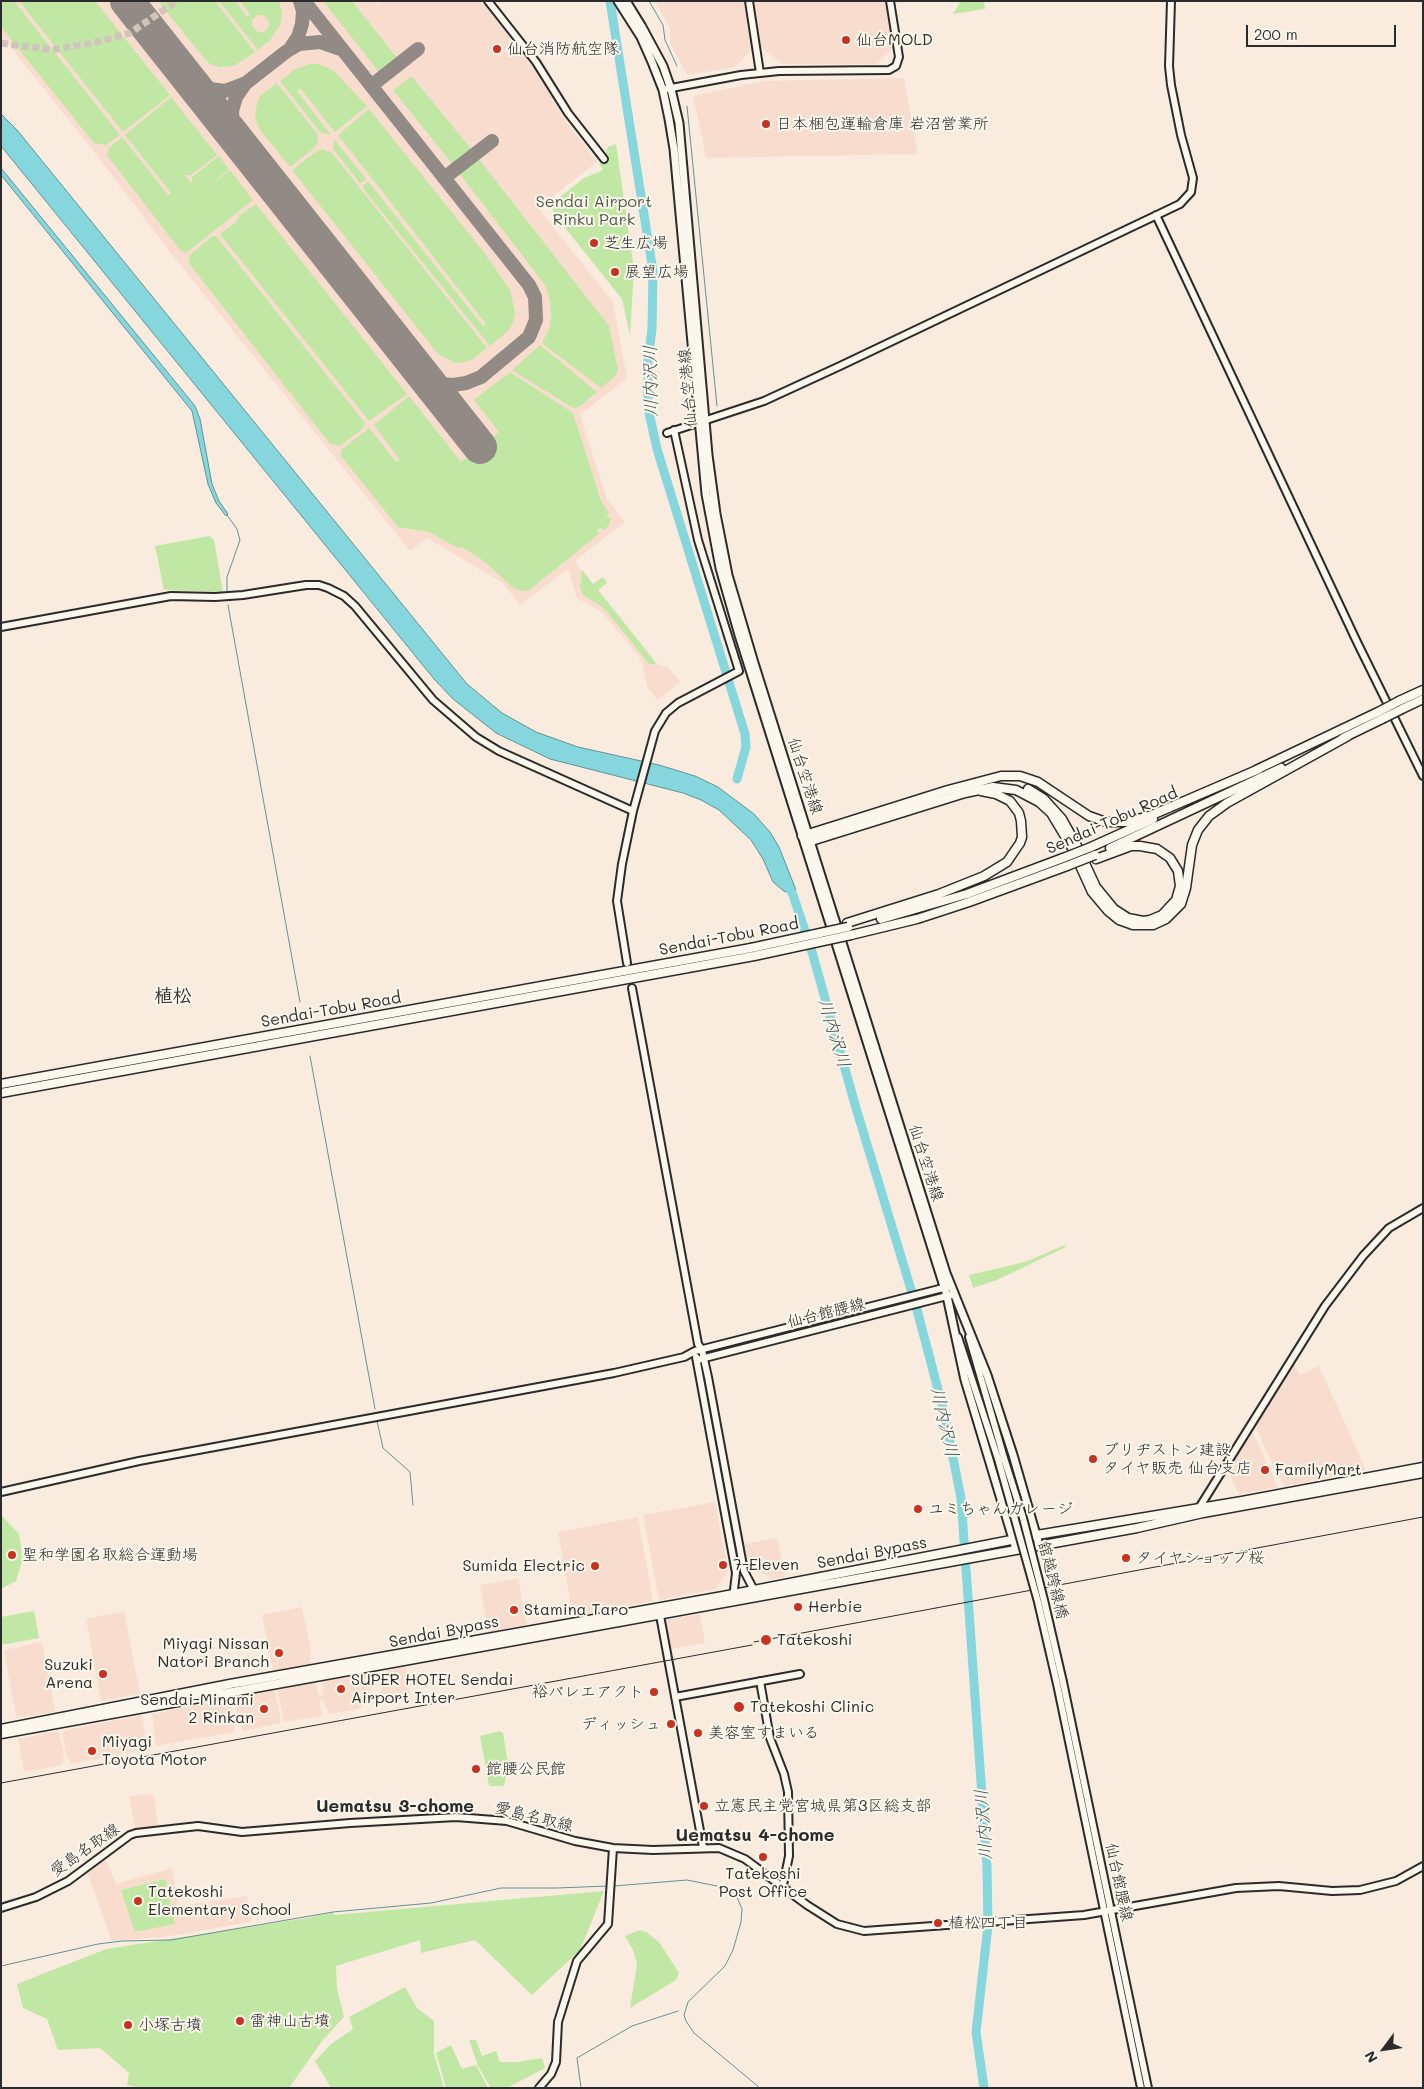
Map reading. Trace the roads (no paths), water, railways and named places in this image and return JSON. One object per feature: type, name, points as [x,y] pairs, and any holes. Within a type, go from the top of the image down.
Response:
[{"type":"highway","name":"Sendai-Tobu Road","points":[[1,1084],[751,948],[810,936],[967,894],[1063,858],[1094,853],[1187,813],[1348,736],[1399,701],[1423,690]]},
{"type":"highway","name":"Sendai-Tobu Road","points":[[1,1093],[754,956],[850,936],[917,918],[1068,868],[1259,769],[1380,715],[1402,709],[1423,700]]},
{"type":"highway","points":[[807,839],[977,790],[1000,787],[1025,793],[1051,813],[1072,848],[1087,881],[1102,906],[1126,923],[1139,926],[1153,925],[1166,920],[1181,904],[1186,888],[1192,845],[1198,830],[1209,816],[1239,797],[1348,736]]},
{"type":"highway","points":[[807,839],[955,788],[1001,776],[1020,776],[1030,779],[1046,786],[1089,816],[1106,822],[1120,823],[1143,818],[1259,769]]},
{"type":"highway","points":[[987,780],[1022,786],[1037,794],[1050,805],[1067,827],[1102,896],[1121,914],[1128,918],[1143,921],[1156,918],[1168,911],[1176,900],[1180,886],[1178,871],[1170,858],[1157,849],[1131,846],[1094,853]]},
{"type":"highway","points":[[847,925],[940,894],[984,876],[1007,862],[1017,850],[1022,837],[1019,813],[1010,801],[1004,797],[977,790]]},
{"type":"highway","name":"Sendai Bypass","points":[[971,1553],[1014,1540],[1423,1467]]},
{"type":"highway","name":"Sendai Bypass","points":[[1,1734],[962,1554],[1039,1545],[1423,1473]]},
{"type":"highway","name":"Sendai Bypass","points":[[1,1729],[230,1684],[659,1611]]},
{"type":"main road","name":"仙台空港線","points":[[618,1],[652,62],[662,90],[674,149],[701,420]]},
{"type":"main road","name":"仙台空港線","points":[[628,3],[659,59],[671,88],[679,123],[706,494],[720,568],[739,634],[807,839],[947,1287],[947,1296],[965,1380],[1016,1549]]},
{"type":"main road","name":"仙台空港線","points":[[947,1287],[955,1294],[962,1311],[1008,1437],[1039,1545]]},
{"type":"street","points":[[488,1],[536,62],[568,113],[604,159]]},
{"type":"street","points":[[749,1],[760,73]]},
{"type":"street","points":[[662,90],[760,73],[890,70],[899,57],[890,1]]},
{"type":"street","points":[[667,433],[764,400],[840,366],[1180,204],[1188,197],[1193,185],[1171,85],[1169,57],[1170,1]]},
{"type":"street","points":[[1156,215],[1357,642],[1423,776]]},
{"type":"street","points":[[627,963],[617,901],[622,864],[633,811],[655,731],[666,713],[678,703],[739,671],[698,540],[674,430]]},
{"type":"street","points":[[1,626],[171,596],[215,597],[244,595],[306,585],[328,588],[344,596],[355,606],[433,700],[476,737],[499,751],[633,811]]},
{"type":"street","points":[[632,988],[700,1359],[736,1573],[733,1597]]},
{"type":"street","points":[[1199,1508],[1325,1306],[1364,1256],[1389,1228],[1423,1208]]},
{"type":"street","name":"仙台館腰線","points":[[684,1357],[698,1348],[947,1287]]},
{"type":"street","name":"仙台館腰線","points":[[700,1359],[955,1294]]},
{"type":"street","points":[[962,1311],[1001,1458]]},
{"type":"street","points":[[951,1314],[1001,1458]]},
{"type":"street","points":[[1,1492],[139,1461],[614,1373],[684,1357],[700,1359]]},
{"type":"street","points":[[700,1359],[744,1571],[756,1593]]},
{"type":"street","name":"舘越跨線橋","points":[[1001,1458],[1032,1555],[1060,1683]]},
{"type":"street","points":[[659,1611],[703,1847]]},
{"type":"street","points":[[675,1697],[800,1674]]},
{"type":"street","points":[[760,1680],[770,1738],[784,1774],[788,1792],[789,1856],[783,1885]]},
{"type":"street","name":"仙台館腰線","points":[[1060,1683],[1111,1910],[1148,2088]]},
{"type":"street","name":"仙台館腰線","points":[[1060,1683],[1104,1912],[1141,2088]]},
{"type":"street","name":"愛島名取線","points":[[1,1908],[36,1897],[68,1882],[130,1835],[167,1828],[198,1826],[242,1832],[346,1823],[474,1818],[507,1821],[575,1841],[613,1848],[653,1850],[719,1848],[745,1859],[837,1924],[864,1931],[1066,1917],[1236,1888],[1279,1886],[1332,1891],[1360,1890],[1396,1881],[1423,1866]]},
{"type":"street","points":[[539,2088],[551,2074],[556,2062],[558,2022],[578,1961],[608,1924],[613,1848]]},
{"type":"water","points":[[1,114],[17,130],[467,684],[502,713],[536,732],[578,747],[659,765],[695,776],[718,787],[754,814],[770,832],[779,847],[796,890],[785,892],[773,882],[763,859],[751,840],[719,810],[683,793],[550,759],[496,733],[453,699],[434,679],[1,146]]},
{"type":"water","points":[[1,168],[195,406],[200,419],[212,484],[219,501],[228,514],[226,516],[216,503],[208,484],[192,411],[1,175]]},
{"type":"waterway","name":"川内沢川","points":[[610,1],[653,271],[652,329],[648,361],[648,408],[657,449],[745,734],[746,747],[737,779]]},
{"type":"waterway","points":[[649,1],[663,25],[665,40],[677,66]]},
{"type":"waterway","points":[[687,106],[717,406]]},
{"type":"waterway","points":[[227,515],[237,529],[240,540],[227,577],[227,591]]},
{"type":"waterway","points":[[228,605],[300,1002]]},
{"type":"waterway","name":"川内沢川","points":[[786,881],[793,895],[812,952],[856,1108],[916,1306],[944,1412],[961,1498],[987,1867],[988,1926],[976,2032],[984,2088]]},
{"type":"waterway","points":[[310,1056],[375,1409]]},
{"type":"waterway","points":[[377,1421],[383,1448],[410,1472],[413,1505]]},
{"type":"waterway","points":[[614,1886],[687,1880],[717,1886],[737,1897],[742,1909],[741,1922],[733,1950],[725,1966],[688,2002],[684,2015],[694,2033],[760,2088]]},
{"type":"waterway","points":[[1,1966],[98,1944],[122,1941],[171,1940],[333,1912],[431,1903],[501,1888],[608,1886]]},
{"type":"waterway","points":[[581,2088],[577,2058],[632,2026],[678,2011]]},
{"type":"tunnel","points":[[1,43],[51,50],[93,43],[130,33],[177,1]]},
{"type":"railway","points":[[754,1642],[1423,1517]]},
{"type":"railway","points":[[1,1783],[752,1645]]},
{"type":"place","name":"仙台MOLD","points":[[846,40]]},
{"type":"place","name":"仙台消防航空隊","points":[[497,49]]},
{"type":"place","name":"日本梱包運輸倉庫 岩沼営業所","points":[[766,124]]},
{"type":"place","name":"芝生広場","points":[[594,243]]},
{"type":"place","name":"展望広場","points":[[615,272]]},
{"type":"place","name":"ブリヂストン建設 タイヤ販売 仙台支店","points":[[1093,1459]]},
{"type":"place","name":"FamilyMart","points":[[1265,1470]]},
{"type":"place","name":"ユミちゃんガレージ","points":[[918,1509]]},
{"type":"place","name":"聖和学園名取総合運動場","points":[[12,1555]]},
{"type":"place","name":"タイヤショップ桜","points":[[1126,1558]]},
{"type":"place","name":"7-Eleven","points":[[723,1565]]},
{"type":"place","name":"Sumida Electric","points":[[595,1566]]},
{"type":"place","name":"Herbie","points":[[798,1607]]},
{"type":"place","name":"Stamina Taro","points":[[514,1610]]},
{"type":"place","name":"Tatekoshi","points":[[766,1640]]},
{"type":"place","name":"Miyagi Nissan Natori Branch","points":[[279,1653]]},
{"type":"place","name":"Suzuki Arena","points":[[103,1674]]},
{"type":"place","name":"SUPER HOTEL Sendai Airport Inter","points":[[341,1689]]},
{"type":"place","name":"裕バレエアクト","points":[[654,1692]]},
{"type":"place","name":"Tatekoshi Clinic","points":[[739,1707]]},
{"type":"place","name":"Sendai-Minami 2 Rinkan","points":[[264,1709]]},
{"type":"place","name":"ディッシュ","points":[[671,1724]]},
{"type":"place","name":"美容室すまいる","points":[[698,1733]]},
{"type":"place","name":"Miyagi Toyota Motor","points":[[92,1751]]},
{"type":"place","name":"館腰公民館","points":[[476,1769]]},
{"type":"place","name":"立憲民主党宮城県第3区総支部","points":[[704,1806]]},
{"type":"place","name":"Tatekoshi Post Office","points":[[763,1857]]},
{"type":"place","name":"Tatekoshi Elementary School","points":[[138,1901]]},
{"type":"place","name":"植松四丁目","points":[[938,1923]]},
{"type":"place","name":"雷神山古墳","points":[[240,2021]]},
{"type":"place","name":"小塚古墳","points":[[128,2025]]},
{"type":"district","name":"植松","points":[[173,996]]},
{"type":"district","name":"Uematsu 3-chome","points":[[395,1806]]},
{"type":"district","name":"Uematsu 4-chome","points":[[755,1835]]},
{"type":"park label","name":"Sendai Airport Rinku Park","points":[[594,211]]}]
